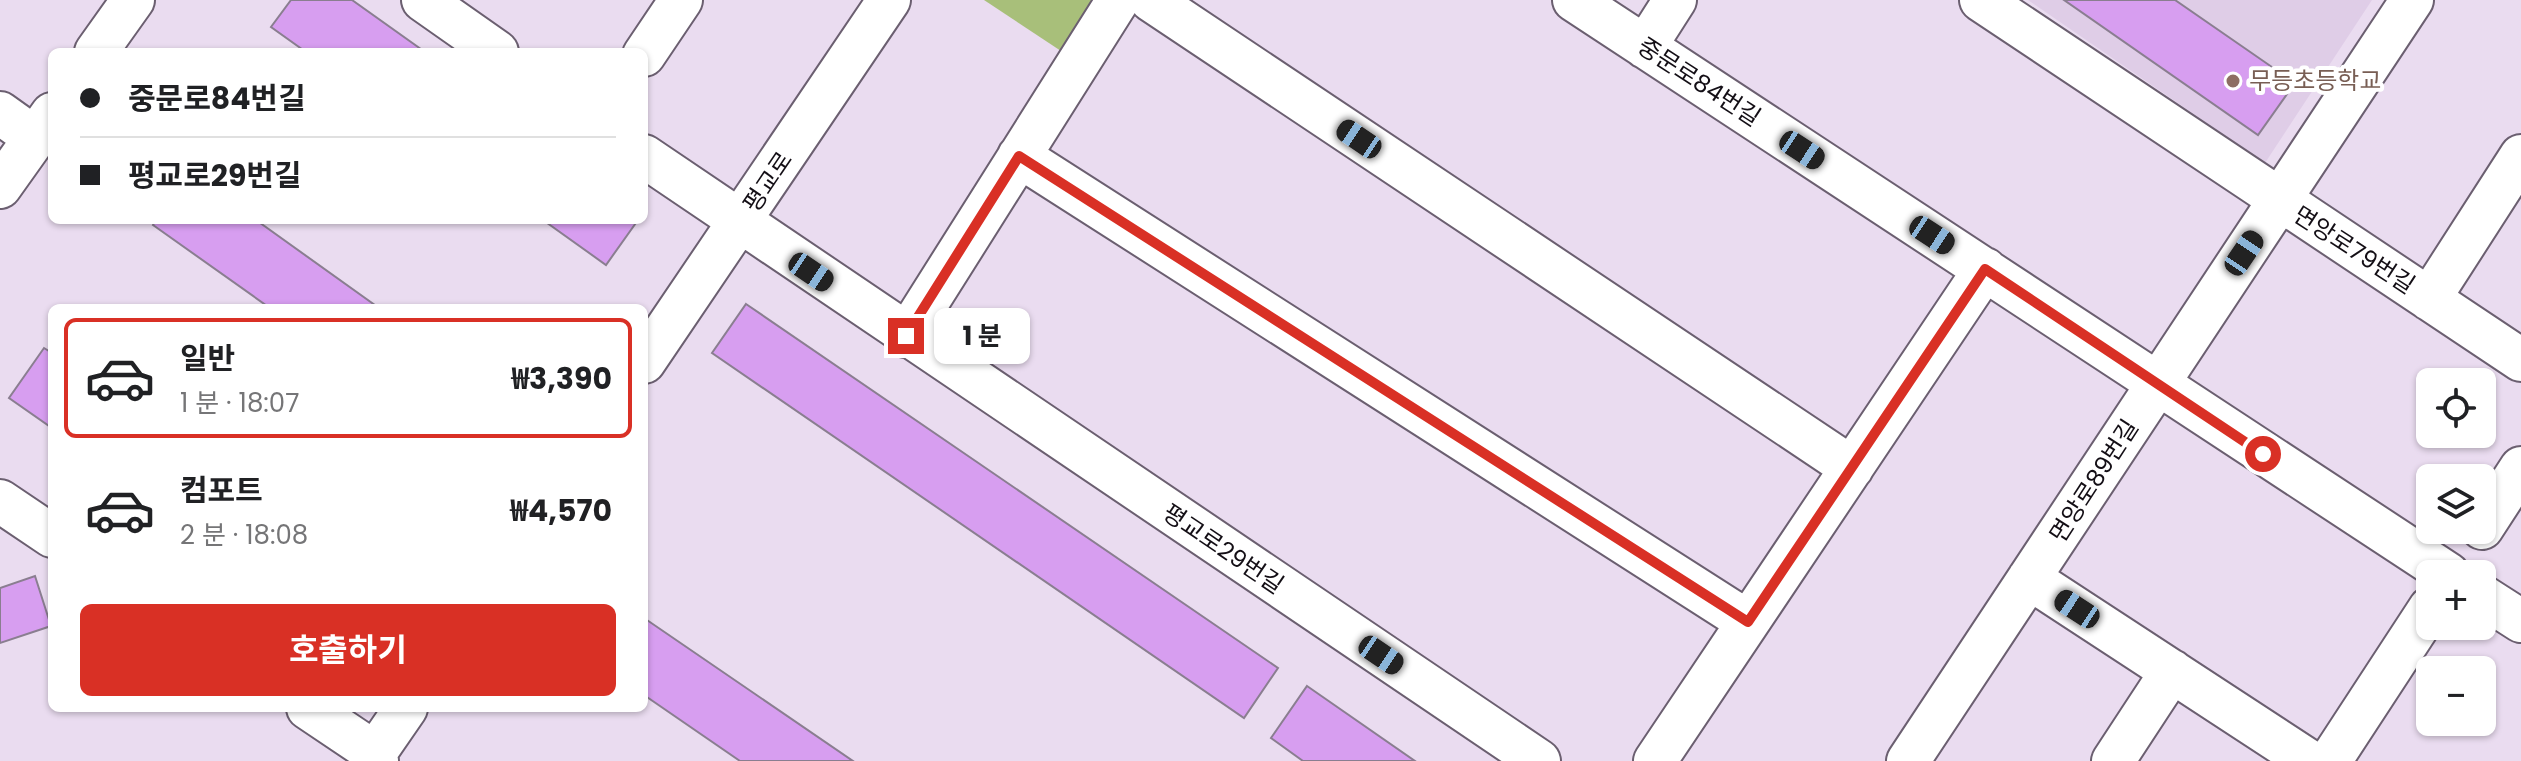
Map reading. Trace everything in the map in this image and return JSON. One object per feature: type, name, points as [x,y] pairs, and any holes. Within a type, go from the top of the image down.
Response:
[{"type":"street","points":[[99,48],[133,0]]},
{"type":"street","points":[[648,49],[681,0]]},
{"type":"street","name":"평교로","points":[[648,356],[889,0]]},
{"type":"street","points":[[906,336],[1118,0]]},
{"type":"street","points":[[1151,0],[1852,468]]},
{"type":"street","name":"중문로84번길","points":[[1574,0],[2428,560]]},
{"type":"street","points":[[1645,47],[1675,0]]},
{"type":"street","points":[[1981,0],[2279,201]]},
{"type":"street","name":"면앙로89번길","points":[[1908,761],[2412,0]]},
{"type":"street","points":[[443,6],[492,48]]},
{"type":"street","points":[[0,113],[44,126],[0,187]]},
{"type":"street","points":[[1019,156],[1748,622]]},
{"type":"street","name":"면앙로79번길","points":[[2429,299],[2521,156]]},
{"type":"street","name":"평교로29번길","points":[[648,159],[740,224],[1539,761]]},
{"type":"street","name":"면앙로79번길","points":[[2279,201],[2521,360]]},
{"type":"street","points":[[1655,761],[1985,269]]},
{"type":"street","points":[[2496,506],[2521,468]]},
{"type":"street","points":[[0,501],[48,533]]},
{"type":"street","points":[[2029,578],[2309,761]]},
{"type":"street","points":[[2496,605],[2521,621]]},
{"type":"street","points":[[2330,761],[2416,629]]},
{"type":"street","points":[[2113,761],[2172,671]]},
{"type":"street","points":[[314,712],[376,757],[404,712]]},
{"type":"shaded area","name":"무등초등학교","points":[[2028,0],[2372,0],[2265,163]]},
{"type":"green space","points":[[984,0],[1094,0],[1061,51]]},
{"type":"building","points":[[291,0],[352,0],[419,48],[300,48],[271,27]]},
{"type":"building","points":[[2064,0],[2175,0],[2295,83],[2258,135]]},
{"type":"building","points":[[262,224],[373,304],[264,304],[153,225]]},
{"type":"building","points":[[549,224],[635,224],[606,265]]},
{"type":"building","points":[[746,304],[1278,668],[1244,718],[712,353]]},
{"type":"building","points":[[44,348],[48,350],[48,425],[9,398]]},
{"type":"building","points":[[35,576],[48,617],[48,627],[0,643],[0,588]]},
{"type":"building","points":[[648,621],[853,761],[740,761],[648,698]]},
{"type":"building","points":[[1307,686],[1415,761],[1303,761],[1271,738]]},
{"type":"place","name":"무등초등학교","points":[[2233,81]]},
{"type":"route","points":[[906,336],[1019,156],[1748,622],[1985,269],[2263,454]]}]
